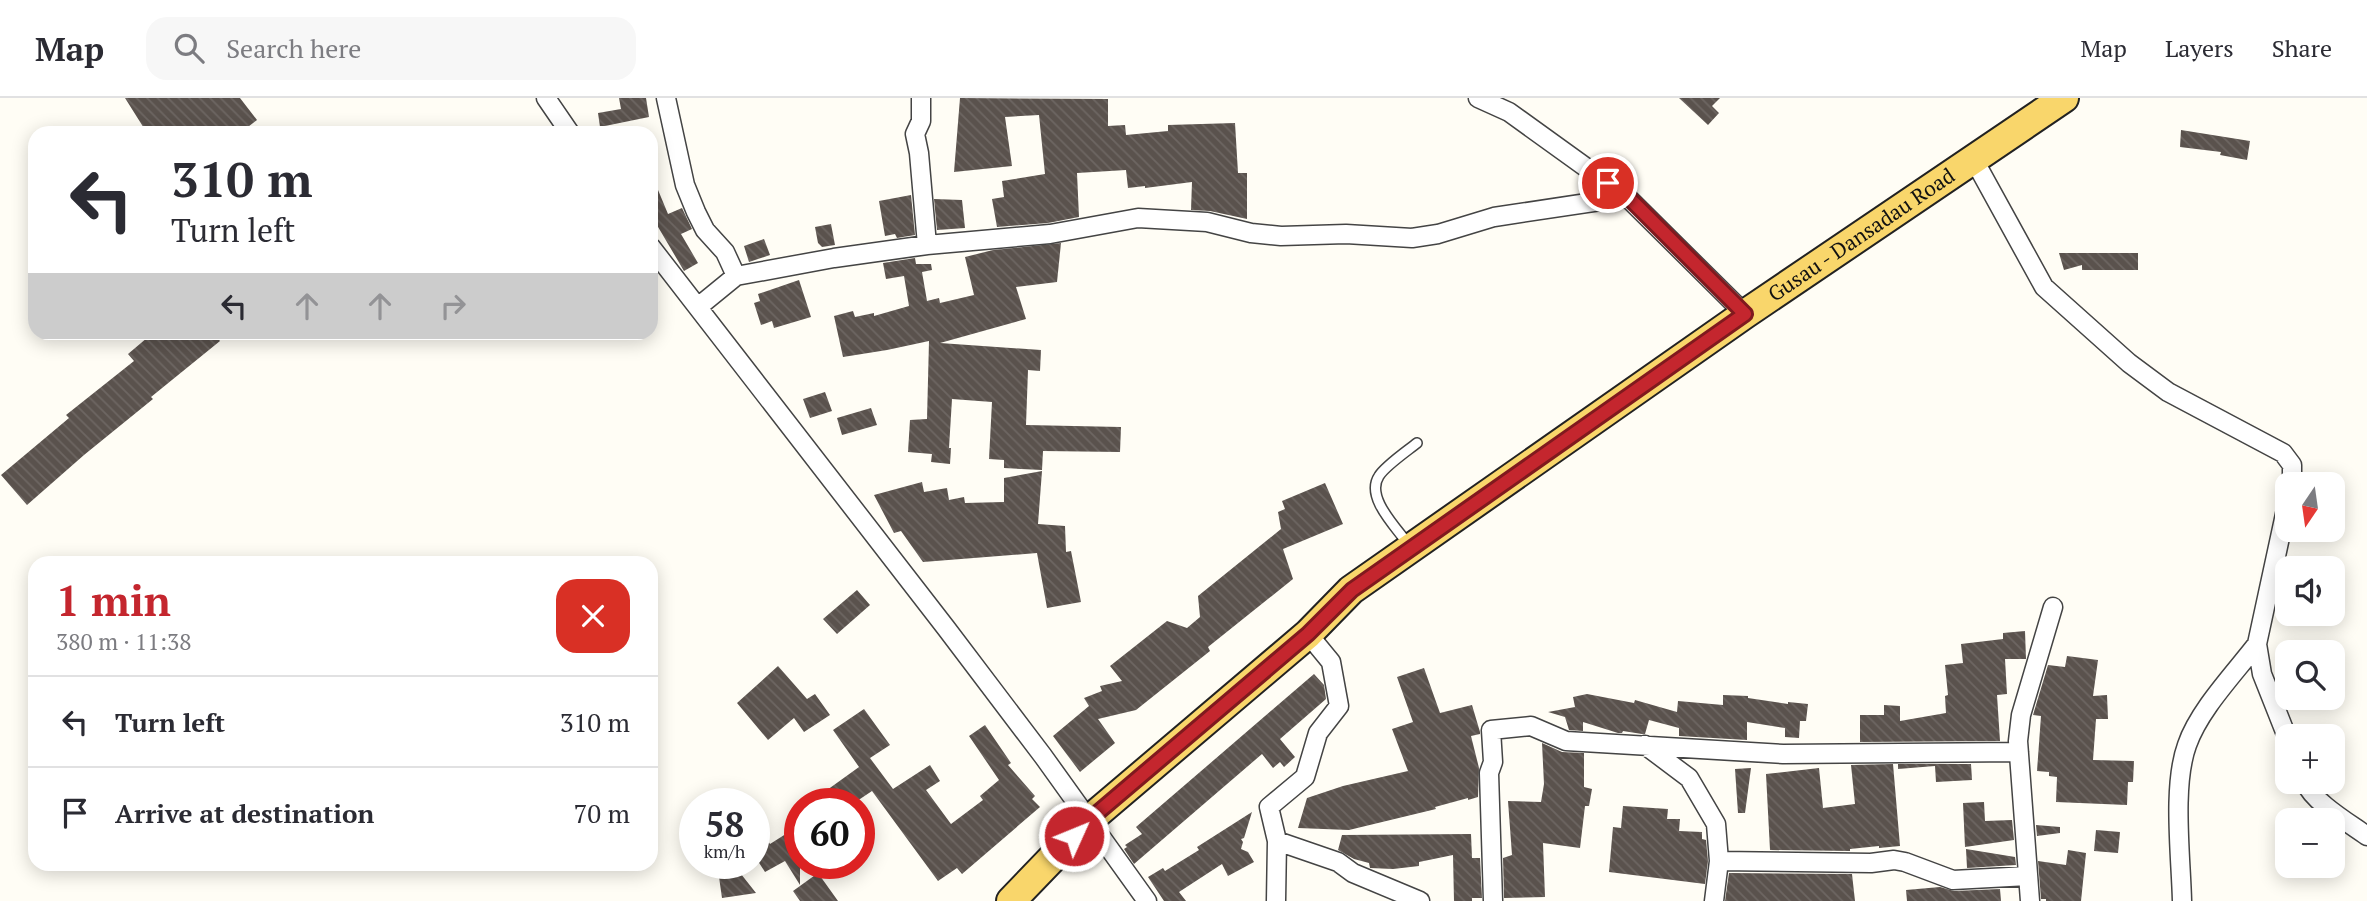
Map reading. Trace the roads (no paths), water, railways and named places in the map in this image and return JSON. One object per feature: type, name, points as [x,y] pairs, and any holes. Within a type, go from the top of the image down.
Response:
[{"type":"main road","name":"Gusau - Dansadau Road","points":[[1011,901],[1089,820],[1308,634],[1352,590],[1745,314],[2064,98]]},
{"type":"street","points":[[546,98],[565,126]]},
{"type":"street","points":[[666,98],[685,185],[705,230],[724,252],[736,276]]},
{"type":"street","points":[[921,98],[921,121],[915,134],[927,245]]},
{"type":"street","points":[[1478,98],[1509,113],[1628,197],[1745,314]]},
{"type":"street","points":[[1973,158],[2044,287],[2129,363],[2168,392],[2283,453],[2292,465],[2292,472]]},
{"type":"street","points":[[698,307],[736,276],[834,258],[927,245],[1049,234],[1138,218],[1207,222],[1251,233],[1280,236],[1346,234],[1412,239],[1494,217],[1628,197]]},
{"type":"street","points":[[658,256],[946,628],[1147,901]]},
{"type":"street","points":[[2279,542],[2257,644],[2262,674],[2282,724]]},
{"type":"street","points":[[2030,901],[2019,752],[2021,715],[2053,607]]},
{"type":"street","points":[[1276,901],[1277,841],[1269,807],[1305,777],[1318,733],[1339,706],[1331,663],[1308,634]]},
{"type":"street","points":[[2182,901],[2179,788],[2186,746],[2202,717],[2257,644]]},
{"type":"street","points":[[1493,901],[1489,773],[1493,762],[1491,730],[1531,726],[1566,741],[1783,754],[2019,752]]},
{"type":"street","points":[[1645,745],[1689,778],[1716,824],[1719,861],[1714,901]]},
{"type":"street","points":[[2312,794],[2367,836]]},
{"type":"street","points":[[1277,841],[1338,862],[1353,873],[1420,901]]},
{"type":"street","points":[[1719,861],[1871,863],[1894,860],[1952,880],[2028,876]]},
{"type":"lane","points":[[1411,548],[1377,500],[1375,489],[1379,475],[1417,443]]}]
